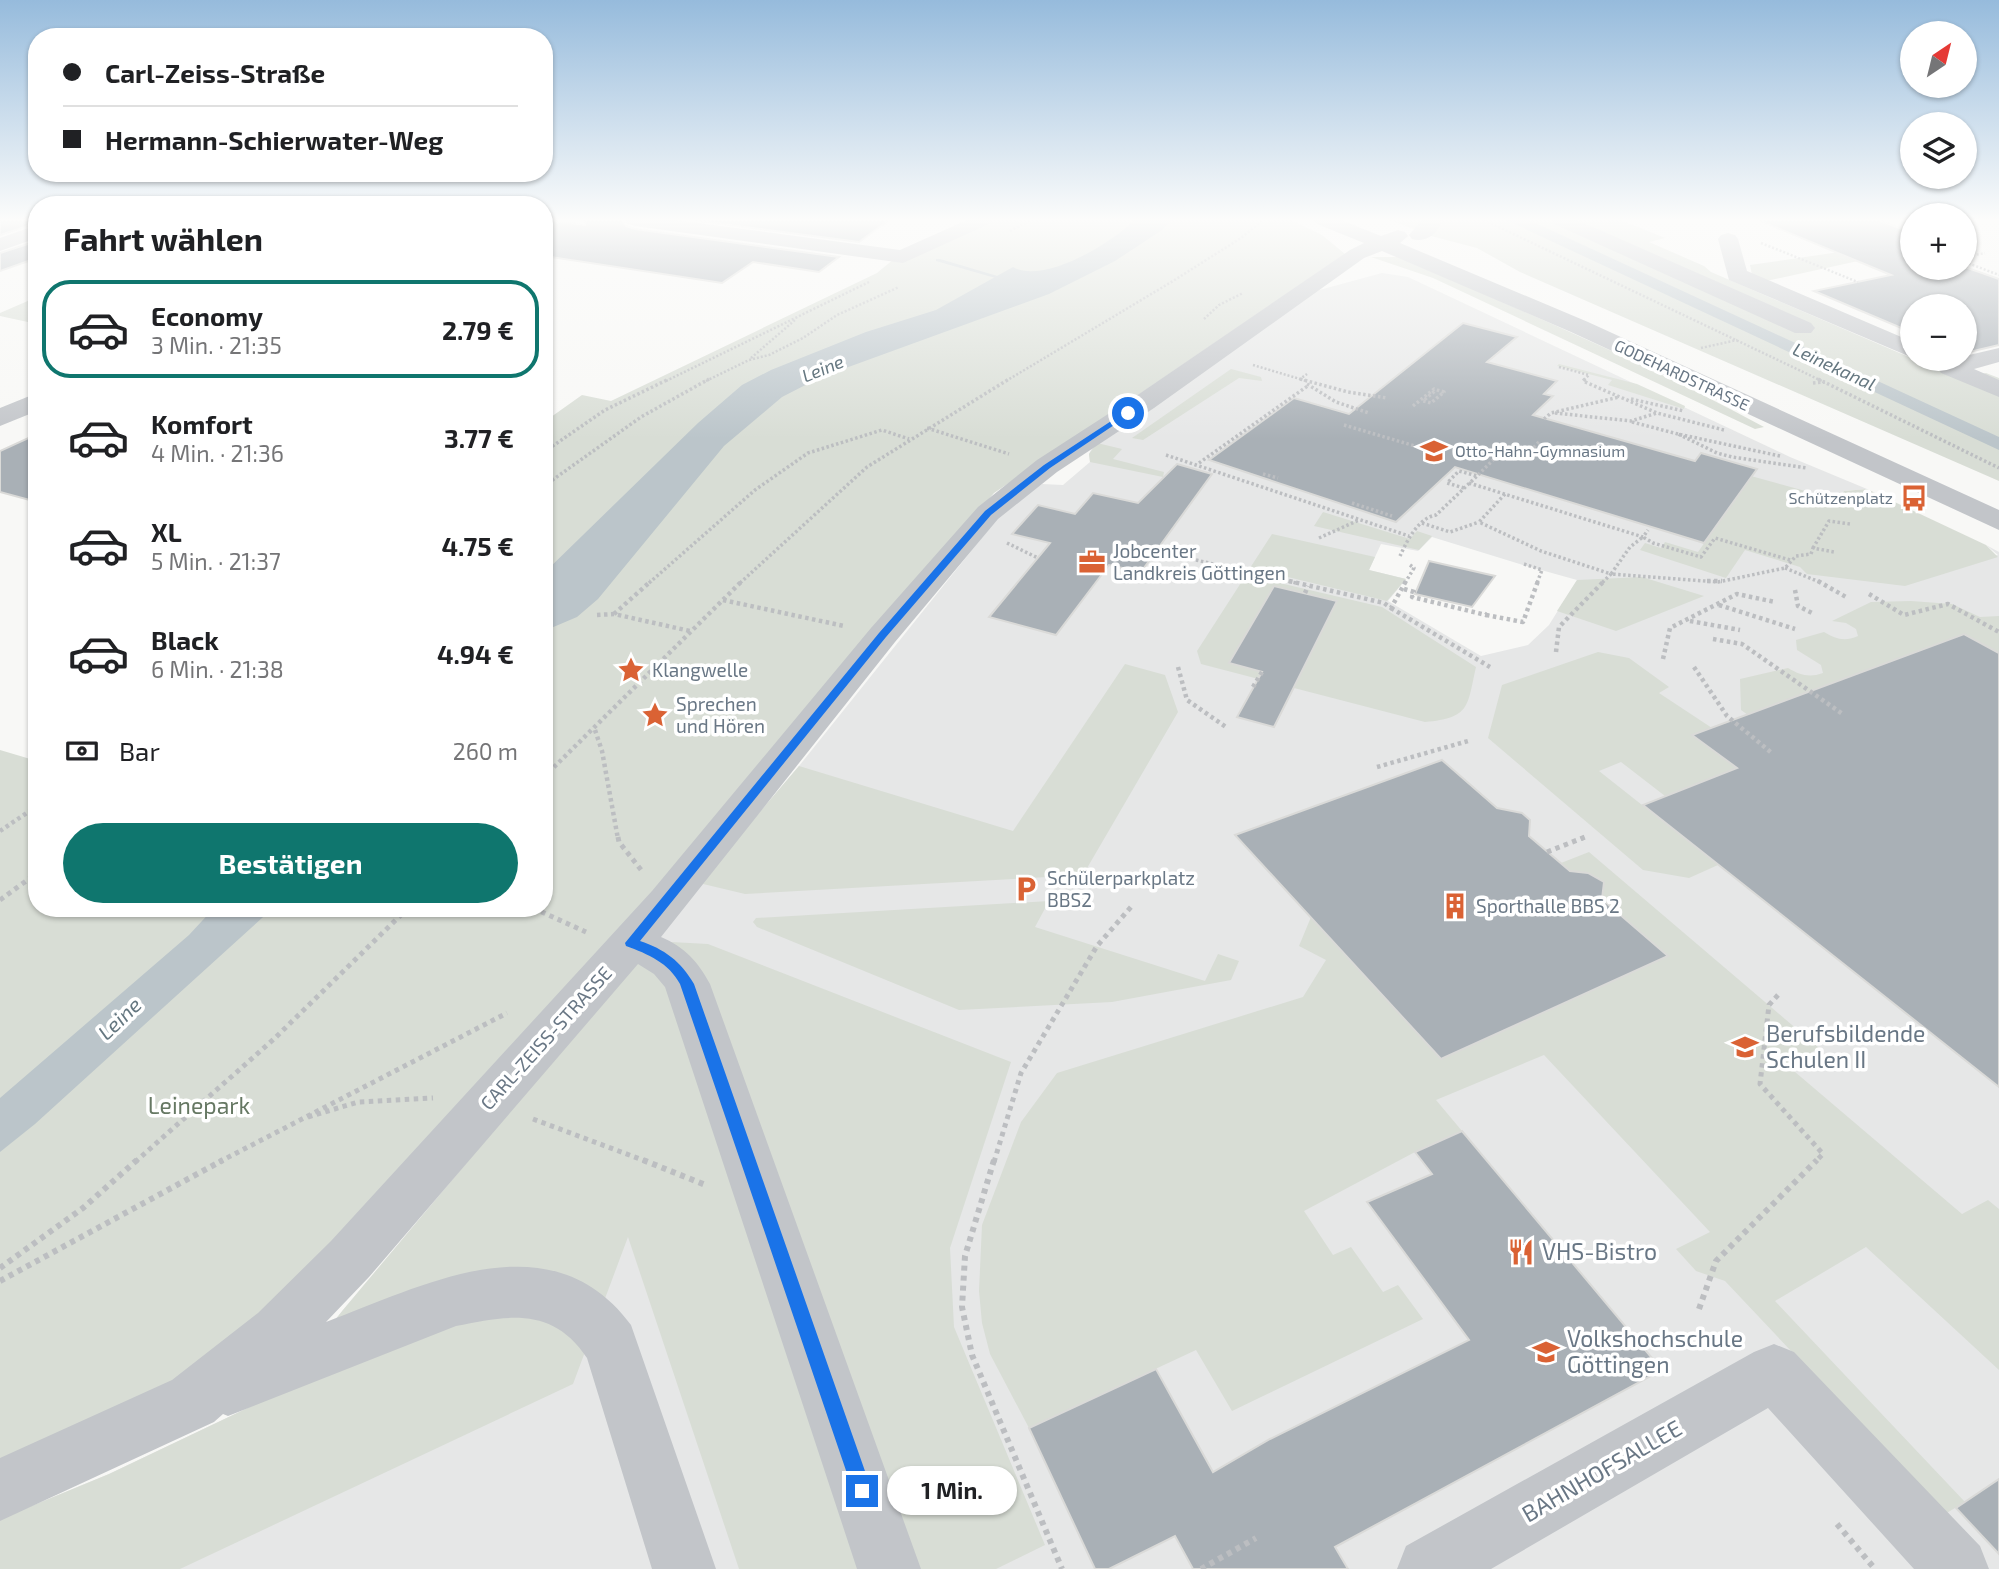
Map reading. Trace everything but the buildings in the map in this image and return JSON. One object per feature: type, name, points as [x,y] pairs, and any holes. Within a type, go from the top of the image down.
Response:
[{"type":"street","name":"CARL-ZEISS-STRASSE","points":[[0,1490],[193,1401],[278,1332],[350,1259],[667,902],[883,635],[988,513],[1047,466],[1145,402],[1301,293]]},
{"type":"street","name":"GODEHARDSTRASSE","points":[[1522,293],[1653,362],[1999,521]]},
{"type":"street","name":"GODEHARDSTRASSE","points":[[1535,293],[1999,500]]},
{"type":"street","points":[[1724,293],[1802,328]]},
{"type":"street","points":[[1780,293],[1900,345]]},
{"type":"street","points":[[1977,358],[1999,355]]},
{"type":"street","points":[[1958,371],[1999,389]]},
{"type":"street","points":[[0,418],[28,405]]},
{"type":"street","points":[[631,943],[657,952],[681,972],[687,984],[889,1569]]},
{"type":"street","points":[[193,1401],[456,1300],[494,1291],[531,1291],[565,1301],[592,1320],[611,1345],[684,1569]]},
{"type":"street","name":"BAHNHOFSALLEE","points":[[1429,1569],[1774,1372],[1957,1569]]},
{"type":"path","points":[[553,446],[605,410],[845,293]]},
{"type":"path","points":[[553,480],[640,417],[682,392],[749,360],[769,355],[803,338],[837,315],[884,293]]},
{"type":"path","points":[[553,769],[801,523],[867,467],[926,428],[1152,293]]},
{"type":"path","points":[[1639,293],[1747,343],[1999,468]]},
{"type":"path","points":[[749,360],[801,314]]},
{"type":"path","points":[[1689,351],[1738,340]]},
{"type":"path","points":[[1256,366],[1348,392],[1387,398]]},
{"type":"path","points":[[1559,368],[1589,375],[1583,382],[1657,413],[1712,428]]},
{"type":"path","points":[[1300,379],[1307,374]]},
{"type":"path","points":[[1300,379],[1336,402],[1369,413]]},
{"type":"path","points":[[1813,383],[1825,382]]},
{"type":"path","points":[[1199,464],[1308,385]]},
{"type":"path","points":[[1413,406],[1434,389],[1444,392],[1431,403],[1423,401],[1436,390]]},
{"type":"path","points":[[1544,418],[1551,413],[1620,397],[1681,411]]},
{"type":"path","points":[[1551,413],[1631,421],[1789,458]]},
{"type":"path","points":[[1631,421],[1657,413]]},
{"type":"path","points":[[1344,425],[1415,446]]},
{"type":"path","points":[[926,428],[1047,466]]},
{"type":"path","points":[[614,614],[720,519],[808,453],[882,430],[909,439]]},
{"type":"path","points":[[1678,434],[1717,453],[1732,457],[1809,468]]},
{"type":"path","points":[[1524,458],[1540,442]]},
{"type":"path","points":[[1400,556],[1409,536],[1429,516],[1436,515],[1502,452]]},
{"type":"path","points":[[1166,454],[1409,536]]},
{"type":"path","points":[[1464,488],[1447,483],[1459,471],[1477,476]]},
{"type":"path","points":[[1263,474],[1278,478]]},
{"type":"path","points":[[1252,482],[1256,479]]},
{"type":"path","points":[[1469,483],[1701,557],[1715,538],[1790,560]]},
{"type":"path","points":[[1422,523],[1450,532],[1479,522],[1505,494]]},
{"type":"path","points":[[1352,503],[1392,516]]},
{"type":"path","points":[[1340,513],[1346,508]]},
{"type":"path","points":[[1319,538],[1360,519]]},
{"type":"path","points":[[1785,568],[1790,560],[1803,553],[1811,554],[1829,521],[1850,524]]},
{"type":"path","points":[[1479,522],[1541,551],[1611,574],[1718,582],[1785,568],[1830,586],[1846,597]]},
{"type":"path","points":[[1556,652],[1559,628],[1611,574],[1630,547],[1648,530]]},
{"type":"path","points":[[1813,548],[1834,552]]},
{"type":"path","points":[[1157,551],[1384,604],[1490,667]]},
{"type":"path","points":[[1391,608],[1414,568],[1410,565]]},
{"type":"path","points":[[1404,589],[1414,592],[1412,597],[1523,622],[1542,570],[1524,565]]},
{"type":"path","points":[[1305,593],[1308,586]]},
{"type":"path","points":[[1795,590],[1798,606],[1814,614]]},
{"type":"path","points":[[1663,659],[1670,628],[1689,621],[1737,594],[1775,602]]},
{"type":"path","points":[[1869,594],[1904,615],[1948,604],[1999,632]]},
{"type":"path","points":[[723,600],[883,635]]},
{"type":"path","points":[[1718,604],[1795,629]]},
{"type":"path","points":[[597,615],[614,614],[691,631]]},
{"type":"path","points":[[1689,621],[1740,630]]},
{"type":"path","points":[[1713,639],[1742,644],[1844,715]]},
{"type":"path","points":[[1178,667],[1186,700],[1226,727]]},
{"type":"path","points":[[1694,667],[1727,716],[1773,754]]},
{"type":"path","points":[[1253,687],[1262,672]]},
{"type":"path","points":[[595,730],[602,751],[619,842],[667,902]]},
{"type":"path","points":[[1377,767],[1468,741]]},
{"type":"path","points":[[0,831],[28,812]]},
{"type":"path","points":[[1547,852],[1585,836]]},
{"type":"path","points":[[0,900],[28,880]]},
{"type":"path","points":[[1062,1569],[972,1355],[962,1307],[965,1256],[1021,1073],[1097,946],[1131,907]]},
{"type":"path","points":[[0,1268],[93,1199],[274,1039],[399,917]]},
{"type":"path","points":[[552,917],[587,933],[631,943]]},
{"type":"path","points":[[1699,1308],[1716,1261],[1823,1154],[1760,1084],[1769,1004],[1778,995]]},
{"type":"path","points":[[0,1281],[294,1121],[509,1012]]},
{"type":"path","points":[[294,1121],[358,1102],[413,1097],[488,1103],[697,1180],[772,1229]]},
{"type":"path","points":[[1837,1524],[1875,1569]]},
{"type":"path","points":[[1201,1569],[1256,1538]]},
{"type":"shaded area","points":[[1310,293],[1442,293],[1790,457],[1867,489],[1844,491],[1833,519],[1855,518],[1864,523],[1867,529],[1858,532],[1836,525],[1817,546],[1839,545],[1849,551],[1851,557],[1842,560],[1819,553],[1800,567],[1998,555],[1986,545],[1999,552],[1999,1569],[0,1569],[0,1519],[109,1474],[275,1395],[343,1310],[799,766],[1004,510],[1042,484],[1063,485],[1090,462],[1089,454],[1092,448]],"holes":[[[1432,537],[1577,580],[1549,625],[1528,645],[1481,656],[1388,601],[1406,579],[1369,570],[1381,544],[1418,551]]]},
{"type":"green space","name":"Leinepark","points":[[835,293],[1287,293],[994,493],[596,958],[316,1272],[240,1336],[143,1400],[0,1474],[0,750],[28,758],[28,917],[553,917],[553,416],[582,395],[611,401]]},
{"type":"green space","points":[[1465,293],[1481,293],[1629,359],[1764,427],[1755,429]]},
{"type":"green space","points":[[1569,293],[1760,293],[1900,353],[1900,371],[1941,371],[1960,379],[1986,373],[1999,378],[1999,481]]},
{"type":"green space","points":[[28,301],[28,322],[0,316],[0,313]]},
{"type":"green space","points":[[1559,364],[1637,384],[1685,406],[1684,409],[1608,385],[1612,380],[1557,366]]},
{"type":"green space","points":[[1231,369],[1261,377],[1262,381],[1239,378],[1143,440],[1132,438]]},
{"type":"green space","points":[[1097,443],[1122,449],[1113,459],[1164,472],[1163,477],[1090,462],[1089,454]]},
{"type":"green space","points":[[1751,476],[1838,500],[1844,491],[1867,489],[1986,545],[1998,557],[1905,586],[1807,574],[1800,567],[1745,550],[1726,578],[1640,550],[1645,543],[1661,548],[1665,542],[1698,552]]},
{"type":"green space","points":[[1323,512],[1410,539],[1417,531],[1432,536],[1419,550],[1314,526]]},
{"type":"green space","points":[[1272,534],[1375,557],[1369,570],[1406,579],[1387,601],[1250,568]]},
{"type":"green space","points":[[1246,575],[1382,607],[1476,667],[1464,708],[1451,717],[1425,722],[1201,664],[1197,651]]},
{"type":"green space","points":[[1642,577],[1704,596],[1616,631],[1557,611],[1577,580]]},
{"type":"green space","points":[[1871,602],[1952,604],[1980,617],[1999,616],[1999,653],[1965,634],[1769,730],[1741,710],[1740,679],[1788,668],[1805,675],[1823,673],[1821,665],[1797,650],[1796,640],[1824,632],[1840,639],[1853,638],[1858,636],[1856,629],[1846,623],[1832,621]]},
{"type":"green space","points":[[1598,652],[1629,658],[1669,687],[1659,693],[1712,728],[1693,736],[1737,768],[1665,796],[1621,762],[1599,771],[1718,865],[1689,878],[1643,870],[1488,738],[1502,685]]},
{"type":"green space","points":[[1125,664],[1165,675],[1178,712],[1083,875],[745,894],[699,883],[799,766],[1013,831]]},
{"type":"green space","points":[[1589,852],[1819,1048],[1788,1066],[1962,1214],[1988,1200],[1999,1209],[1999,1370],[1866,1247],[1775,1301],[1965,1502],[1945,1514],[1725,1281],[1696,1271],[1676,1249],[1710,1232],[1544,1055],[1436,1100],[1462,1131],[1415,1152],[1304,1211],[1333,1255],[1351,1247],[1383,1292],[1398,1285],[1423,1319],[1232,1411],[1196,1350],[1029,1428],[990,1354],[982,1323],[979,1291],[982,1225],[1021,1122],[1057,1073],[1303,997],[1326,960],[1299,946],[1311,917],[1441,1059],[1667,957],[1596,894],[1604,888],[1599,878],[1583,872],[1573,874],[1561,863]]},
{"type":"green space","points":[[1049,901],[1035,927],[1205,981],[1218,954],[1239,961],[1231,980],[1112,1002],[959,1010],[757,927],[753,922],[756,918]]},
{"type":"green space","points":[[653,941],[708,944],[1011,1062],[950,1248],[954,1327],[1045,1545],[996,1569],[739,1569],[628,1237],[573,1384],[180,1569],[0,1569],[0,1519],[109,1474],[275,1395],[343,1310]]},
{"type":"water","name":"Leine","points":[[966,293],[1051,293],[821,377],[782,397],[724,446],[598,599],[577,617],[553,627],[553,564],[698,423],[742,385],[771,370],[866,332],[936,310]]},
{"type":"water","name":"Leinekanal","points":[[1663,293],[1688,293],[1999,437],[1999,450]]},
{"type":"water","name":"Leine","points":[[206,917],[263,917],[35,1124],[0,1152],[0,1098],[189,935]]},
{"type":"place","name":"Otto-Hahn-Gymnasium","points":[[1434,451]]},
{"type":"place","name":"Schützenplatz","points":[[1914,498]]},
{"type":"place","name":"Jobcenter Landkreis Göttingen","points":[[1092,562]]},
{"type":"place","name":"Klangwelle","points":[[631,670]]},
{"type":"place","name":"Sprechen und Hören","points":[[655,715]]},
{"type":"place","name":"Schülerparkplatz BBS2","points":[[1026,889]]},
{"type":"place","name":"Sporthalle BBS 2","points":[[1455,906]]},
{"type":"place","name":"Berufsbildende Schulen II","points":[[1745,1047]]},
{"type":"place","name":"VHS-Bistro","points":[[1521,1252]]},
{"type":"place","name":"Volkshochschule Göttingen","points":[[1546,1352]]},
{"type":"route","points":[[862,1491],[687,984],[681,972],[670,961],[657,952],[631,943],[883,635],[988,513],[1047,466],[1128,413]]}]
